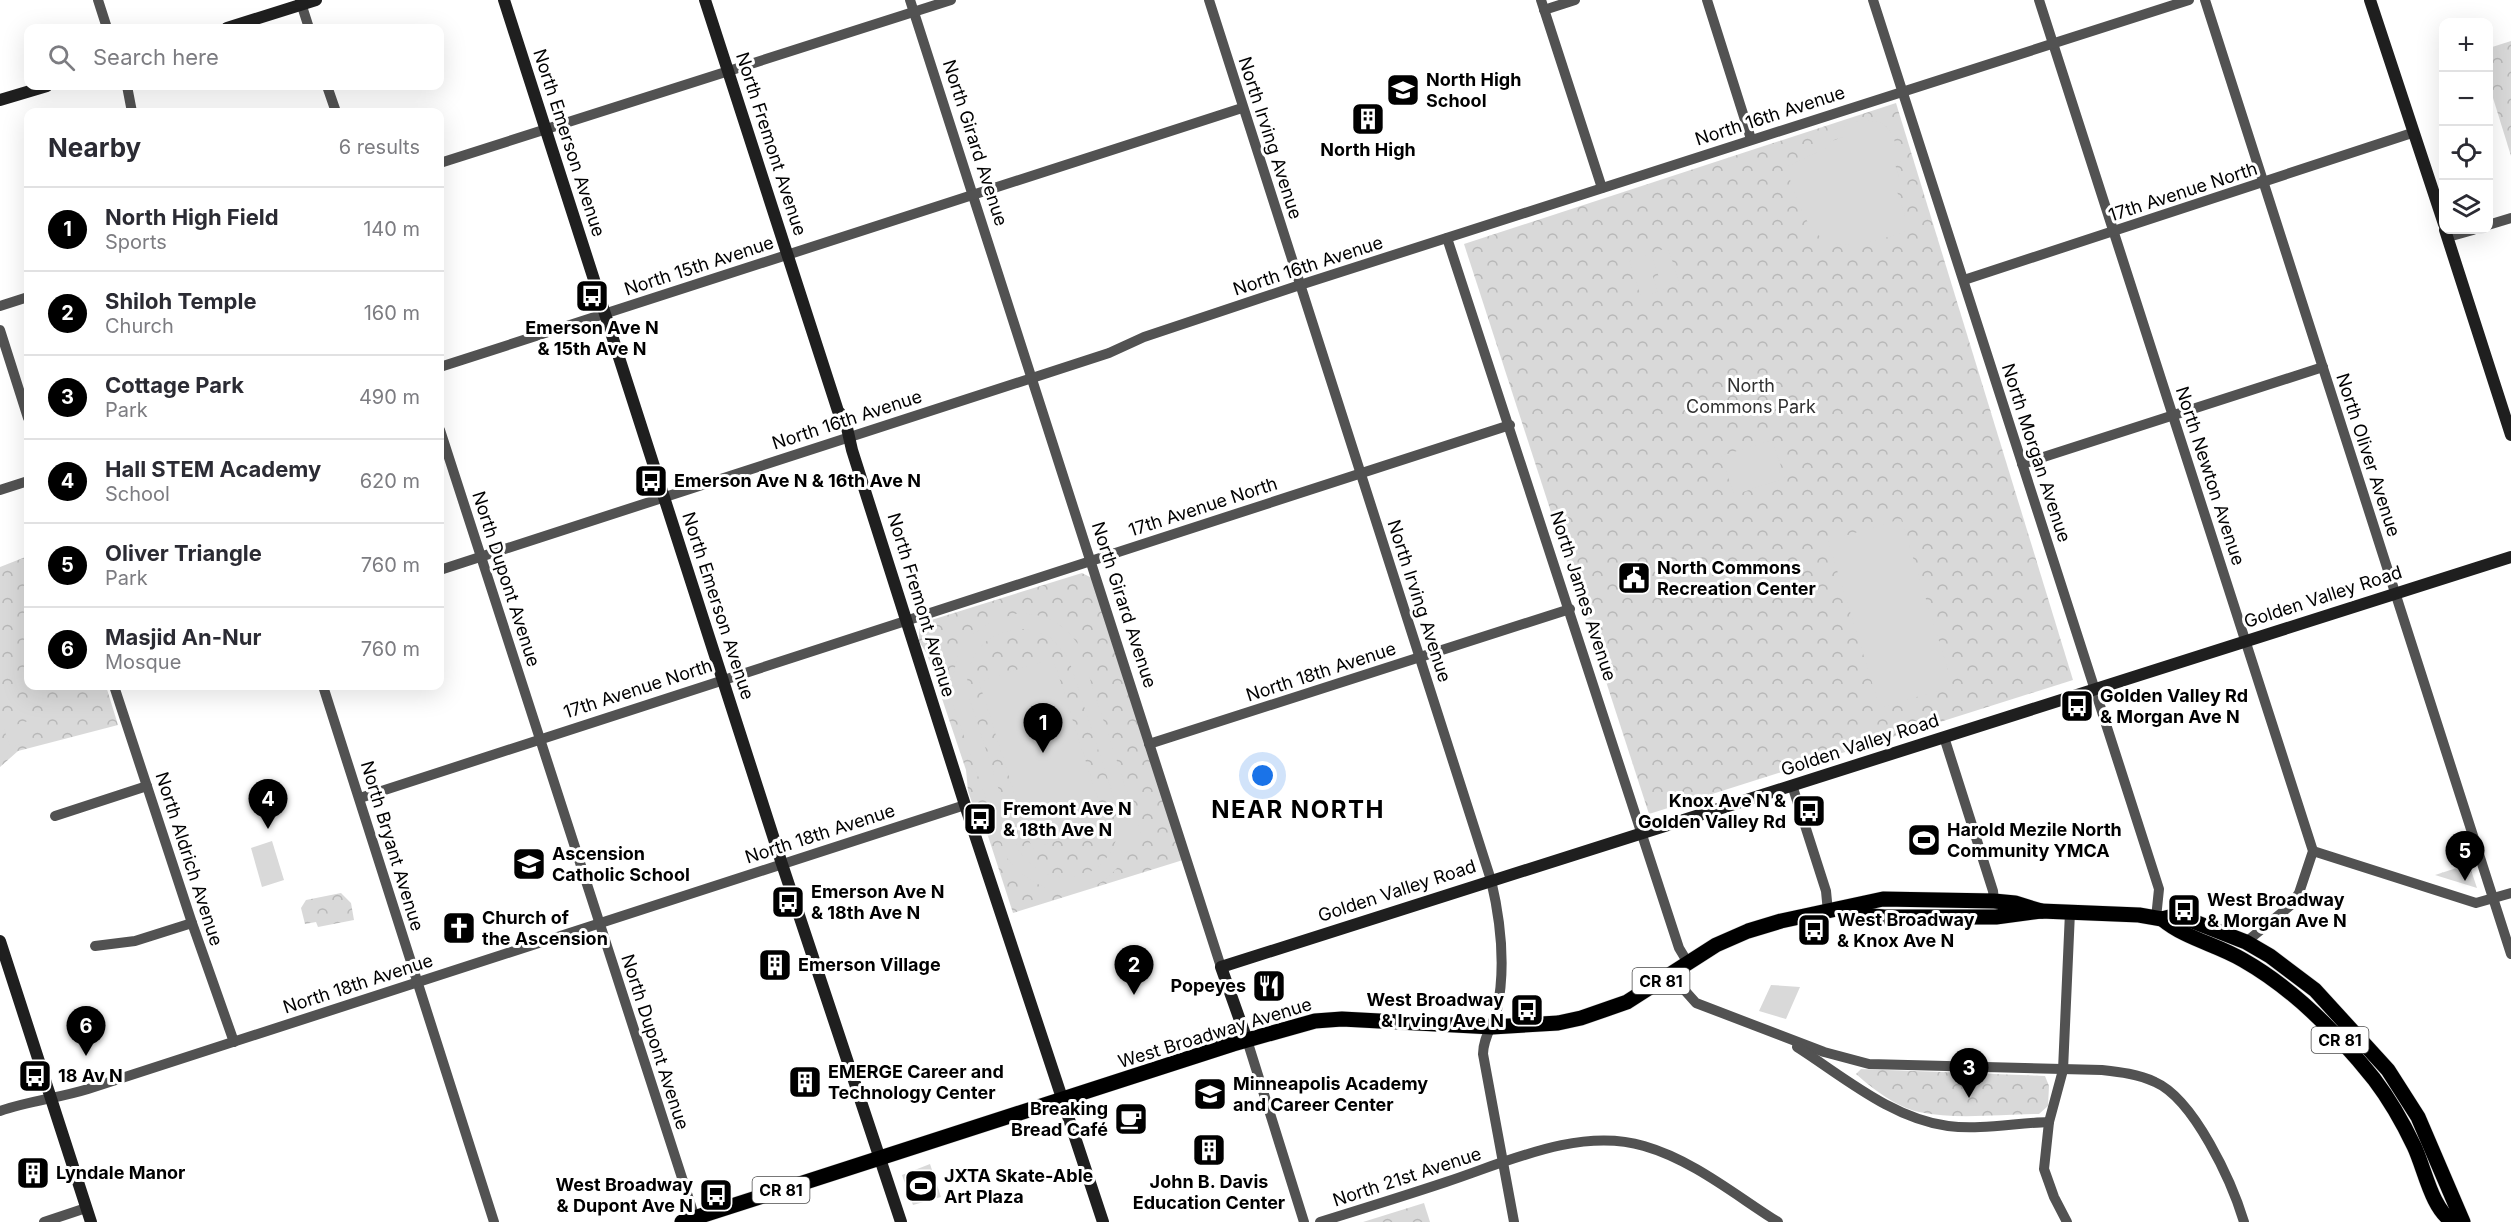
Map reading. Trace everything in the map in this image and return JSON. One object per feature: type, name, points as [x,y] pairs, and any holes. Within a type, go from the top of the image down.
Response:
[{"type":"main road","name":"West Broadway Avenue","points":[[688,1220],[1246,1041],[1315,1021],[1342,1019],[1492,1027],[1558,1023],[1581,1018],[1627,1002],[1716,945],[1748,931],[1781,921],[1882,900],[1994,901],[2015,903],[2041,911]]},
{"type":"main road","name":"West Broadway Avenue","points":[[1828,912],[1884,916],[1996,917],[2041,911],[2139,915],[2159,919],[2177,915],[2246,942],[2270,956],[2315,990],[2388,1070],[2418,1117],[2463,1222]]},
{"type":"main road","name":"West Broadway Avenue","points":[[2159,919],[2178,933],[2221,949],[2263,972],[2302,1003],[2341,1042],[2390,1102],[2415,1149],[2435,1199],[2446,1218],[2453,1222]]},
{"type":"street","points":[[98,0],[105,24]]},
{"type":"street","points":[[238,24],[301,2],[316,0]]},
{"type":"street","name":"North Emerson Avenue","points":[[504,0],[782,864],[901,1222]]},
{"type":"street","name":"North Fremont Avenue","points":[[705,0],[838,411],[845,419],[852,450],[965,805],[1061,1101],[1103,1222]]},
{"type":"street","name":"North Girard Avenue","points":[[910,0],[1304,1222]]},
{"type":"street","points":[[444,162],[951,0]]},
{"type":"street","name":"North Irving Avenue","points":[[1209,0],[1491,880],[1500,926],[1501,951],[1497,1009],[1492,1027],[1483,1044],[1483,1054],[1514,1222]]},
{"type":"street","points":[[1575,0],[1542,5],[1602,188]]},
{"type":"street","points":[[1707,0],[1751,139]]},
{"type":"street","name":"North Morgan Avenue","points":[[1873,0],[2159,889],[2159,919]]},
{"type":"street","name":"North Newton Avenue","points":[[2039,0],[2313,851]]},
{"type":"street","name":"North 16th Avenue","points":[[444,569],[1033,378],[1300,285],[2189,0]]},
{"type":"street","name":"North Oliver Avenue","points":[[2205,0],[2511,954]]},
{"type":"street","points":[[2370,0],[2412,134],[2439,210]]},
{"type":"street","points":[[301,2],[308,24]]},
{"type":"street","points":[[0,100],[34,90]]},
{"type":"street","points":[[128,90],[131,108]]},
{"type":"street","points":[[328,90],[335,108]]},
{"type":"street","name":"North 15th Avenue","points":[[444,366],[1242,108]]},
{"type":"street","name":"17th Avenue North","points":[[1964,280],[2412,134]]},
{"type":"street","points":[[2493,223],[2511,218]]},
{"type":"street","points":[[2447,234],[2511,435]]},
{"type":"street","name":"North James Avenue","points":[[1447,238],[1510,425],[1679,948],[1688,963]]},
{"type":"street","points":[[0,306],[24,298]]},
{"type":"street","points":[[0,330],[24,405]]},
{"type":"street","points":[[2022,464],[2323,367]]},
{"type":"street","name":"17th Avenue North","points":[[360,798],[1510,425]]},
{"type":"street","name":"North Dupont Avenue","points":[[444,442],[600,923],[688,1220]]},
{"type":"street","points":[[0,490],[24,482]]},
{"type":"street","name":"Golden Valley Road","points":[[1221,967],[2511,556]]},
{"type":"street","name":"North 18th Avenue","points":[[1149,744],[1570,609]]},
{"type":"street","name":"North Aldrich Avenue","points":[[115,690],[234,1042]]},
{"type":"street","name":"North Bryant Avenue","points":[[324,690],[494,1222]]},
{"type":"street","points":[[1944,737],[1993,891],[1994,901]]},
{"type":"street","points":[[1792,785],[1826,891],[1828,912]]},
{"type":"street","points":[[55,816],[147,786]]},
{"type":"street","name":"North 18th Avenue","points":[[0,1111],[234,1042],[965,805]]},
{"type":"street","points":[[2246,942],[2291,905],[2299,893],[2313,851],[2476,903],[2511,893]]},
{"type":"street","points":[[2067,1222],[2054,1197],[2044,1169],[2049,1122],[2063,1070],[2070,912]]},
{"type":"street","points":[[95,946],[135,941],[192,922]]},
{"type":"street","points":[[0,941],[91,1222]]},
{"type":"street","points":[[1671,975],[1696,1003],[1824,1052],[1869,1064],[2102,1070],[2140,1076],[2157,1082],[2176,1095],[2201,1129],[2226,1178],[2244,1222]]},
{"type":"street","points":[[1779,1036],[1873,1097],[1920,1119],[1958,1126],[2049,1122]]},
{"type":"street","name":"North 21st Avenue","points":[[1320,1222],[1504,1163],[1580,1142],[1601,1140],[1642,1145],[1687,1164],[1778,1222]]},
{"type":"street","points":[[44,1222],[86,1208]]},
{"type":"green space","points":[[2511,41],[2511,156],[2493,98],[2493,47]]},
{"type":"green space","name":"North Commons Park","points":[[1896,103],[2073,680],[1649,814],[1464,244]]},
{"type":"green space","points":[[1867,118],[1869,121],[1877,121],[1888,128],[1895,141],[1901,162],[1895,164],[1899,177],[1895,185],[1904,213],[1905,232],[1855,244],[1838,244],[1824,239],[1813,230],[1795,194],[1786,167],[1826,148],[1829,142],[1843,137],[1840,128]]},
{"type":"green space","points":[[1668,248],[1680,284],[1663,290],[1651,253]]},
{"type":"green space","points":[[1646,255],[1658,292],[1641,297],[1629,261]]},
{"type":"green space","points":[[1772,440],[1785,478],[1734,495],[1721,456]]},
{"type":"green space","points":[[1901,519],[1953,686],[1880,708],[1828,541]]},
{"type":"green space","points":[[24,558],[24,690],[107,690],[118,725],[18,751],[0,767],[0,567]]},
{"type":"green space","points":[[1082,573],[1092,578],[1183,860],[1013,913],[988,836],[978,820],[968,791],[966,770],[927,654],[919,641],[919,628],[925,622]]},
{"type":"green space","points":[[1015,614],[1044,617],[1060,625],[1079,646],[1142,837],[1132,840],[1122,861],[1109,876],[1094,886],[1076,891],[1058,891],[1040,885],[1022,874],[1007,858],[953,705],[951,685],[958,654],[972,635],[990,622]],"holes":[[[1026,629],[1049,636],[1068,657],[1118,810],[1118,833],[1111,851],[1100,865],[1085,874],[1068,878],[1050,875],[1033,865],[1018,849],[967,691],[970,665],[981,646],[990,639],[1012,630]]]},
{"type":"green space","points":[[1053,658],[1106,825],[1032,849],[979,682]]},
{"type":"green space","points":[[28,721],[33,740],[10,747],[4,729]]},
{"type":"green space","points":[[272,841],[284,880],[262,887],[251,848]]},
{"type":"green space","points":[[2469,864],[2477,888],[2435,875]]},
{"type":"green space","points":[[341,893],[351,903],[354,920],[318,927],[316,922],[305,924],[301,908],[306,900]]},
{"type":"green space","points":[[1771,985],[1800,987],[1786,1019],[1759,1011]]},
{"type":"green space","points":[[1861,1069],[2045,1076],[2049,1086],[2048,1106],[2039,1114],[1963,1116],[1919,1112],[1893,1102],[1877,1091],[1856,1074]]},
{"type":"green space","name":"JXTA Skate-Able Art Plaza","points":[[930,1164],[941,1197],[913,1205],[902,1175]]},
{"type":"green space","points":[[1424,1203],[1430,1222],[1363,1222]]},
{"type":"place","name":"North High School","points":[[1403,90]]},
{"type":"place","name":"North High","points":[[1368,119]]},
{"type":"place","name":"Emerson Ave N & 15th Ave N","points":[[592,296]]},
{"type":"place","name":"Emerson Ave N & 16th Ave N","points":[[651,481]]},
{"type":"place","name":"North Commons Recreation Center","points":[[1634,578]]},
{"type":"place","name":"Golden Valley Rd & Morgan Ave N","points":[[2077,706]]},
{"type":"place","name":"North High Field","points":[[1043,753]]},
{"type":"place","name":"Knox Ave N & Golden Valley Rd","points":[[1809,811]]},
{"type":"place","name":"Fremont Ave N & 18th Ave N","points":[[980,819]]},
{"type":"place","name":"Hall STEM Academy","points":[[268,829]]},
{"type":"place","name":"Harold Mezile North Community YMCA","points":[[1924,840]]},
{"type":"place","name":"Ascension Catholic School","points":[[529,864]]},
{"type":"place","name":"Oliver Triangle","points":[[2465,881]]},
{"type":"place","name":"Emerson Ave N & 18th Ave N","points":[[788,902]]},
{"type":"place","name":"West Broadway & Morgan Ave N","points":[[2184,910]]},
{"type":"place","name":"Church of the Ascension","points":[[459,928]]},
{"type":"place","name":"West Broadway & Knox Ave N","points":[[1814,930]]},
{"type":"place","name":"Emerson Village","points":[[775,965]]},
{"type":"place","name":"Popeyes","points":[[1269,986]]},
{"type":"place","name":"Shiloh Temple","points":[[1134,995]]},
{"type":"place","name":"West Broadway & Irving Ave N","points":[[1527,1010]]},
{"type":"place","name":"Masjid An-Nur","points":[[86,1056]]},
{"type":"place","name":"18 Av N","points":[[35,1076]]},
{"type":"place","name":"EMERGE Career and Technology Center","points":[[805,1082]]},
{"type":"place","name":"Minneapolis Academy and Career Center","points":[[1210,1094]]},
{"type":"place","name":"Cottage Park","points":[[1969,1098]]},
{"type":"place","name":"Breaking Bread Café","points":[[1131,1119]]},
{"type":"place","name":"John B. Davis Education Center","points":[[1209,1150]]},
{"type":"place","name":"Lyndale Manor","points":[[33,1173]]},
{"type":"place","name":"JXTA Skate-Able Art Plaza","points":[[921,1186]]},
{"type":"place","name":"West Broadway & Dupont Ave N","points":[[716,1195]]},
{"type":"district","name":"NEAR NORTH","points":[[1298,810]]}]
